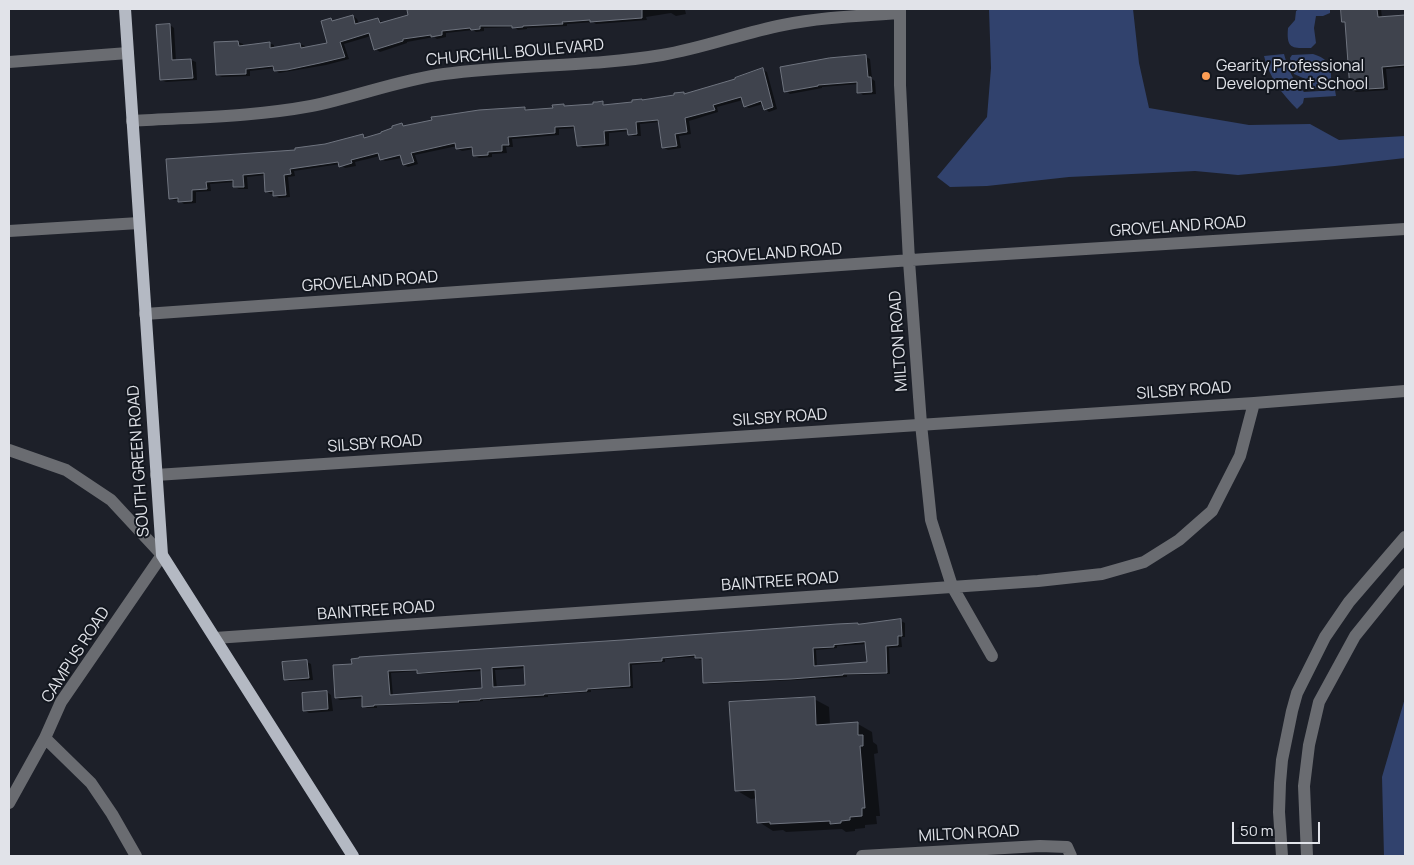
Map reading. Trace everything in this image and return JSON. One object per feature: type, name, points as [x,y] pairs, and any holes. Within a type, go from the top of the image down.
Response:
[{"type":"main road","name":"SOUTH GREEN ROAD","points":[[125,9],[162,554],[353,856]]},
{"type":"street","name":"CHURCHILL BOULEVARD","points":[[132,121],[283,110],[325,103],[408,81],[444,74],[641,58],[692,49],[766,28],[808,20],[900,11]]},
{"type":"street","name":"MILTON ROAD","points":[[900,11],[900,85],[909,261],[921,424],[931,520],[952,586],[992,656]]},
{"type":"street","points":[[9,62],[128,53]]},
{"type":"street","points":[[9,231],[139,223]]},
{"type":"street","name":"GROVELAND ROAD","points":[[145,314],[1405,228]]},
{"type":"street","name":"SILSBY ROAD","points":[[156,475],[1405,392]]},
{"type":"street","name":"BAINTREE ROAD","points":[[214,638],[1038,581],[1102,574],[1144,562],[1179,540],[1212,511],[1240,456],[1254,403]]},
{"type":"street","points":[[9,450],[66,470],[111,500],[162,554]]},
{"type":"street","points":[[1282,856],[1279,812],[1282,760],[1297,693],[1325,637],[1349,602],[1405,537]]},
{"type":"street","name":"CAMPUS ROAD","points":[[9,803],[45,738],[61,702],[162,554]]},
{"type":"street","points":[[1307,856],[1304,786],[1309,745],[1319,702],[1354,636],[1405,574]]},
{"type":"street","points":[[45,738],[91,783],[112,814],[136,856]]},
{"type":"street","name":"MILTON ROAD","points":[[862,856],[1040,846],[1068,847],[1071,856]]},
{"type":"shaded area","points":[[989,9],[1133,9],[1139,63],[1149,108],[1249,125],[1310,124],[1339,140],[1405,136],[1405,158],[1238,175],[1195,171],[1069,177],[987,186],[950,187],[937,177],[987,117],[991,68]]},
{"type":"shaded area","points":[[1299,9],[1330,9],[1330,13],[1316,16],[1314,28],[1316,43],[1311,48],[1292,46],[1288,40],[1288,28],[1295,20],[1296,11]]},
{"type":"shaded area","points":[[1284,54],[1291,74],[1304,92],[1335,90],[1336,96],[1304,98],[1303,103],[1297,109],[1277,85],[1269,71],[1264,56]]},
{"type":"shaded area","points":[[1313,54],[1323,58],[1330,67],[1331,82],[1327,86],[1315,88],[1306,83],[1303,78],[1294,74],[1290,58],[1292,55]]},
{"type":"shaded area","points":[[1405,698],[1405,856],[1384,856],[1382,777]]},
{"type":"building","points":[[642,9],[642,18],[562,22],[563,24],[512,28],[512,26],[480,26],[480,29],[471,30],[470,28],[442,31],[442,35],[403,39],[403,41],[374,50],[369,33],[340,42],[345,57],[287,70],[274,71],[273,66],[246,69],[246,74],[216,75],[214,42],[238,41],[239,46],[270,42],[270,48],[300,43],[301,48],[327,43],[321,21],[331,18],[332,21],[353,15],[355,24],[378,18],[380,23],[408,15],[407,10]]},
{"type":"building","points":[[1341,9],[1377,9],[1378,17],[1405,15],[1405,65],[1382,67],[1384,88],[1350,90],[1345,22],[1342,22]]},
{"type":"building","points":[[170,24],[172,60],[191,59],[193,78],[160,80],[156,25]]},
{"type":"building","points":[[866,55],[868,77],[871,77],[872,92],[857,93],[857,82],[818,85],[784,92],[780,67],[829,58]]},
{"type":"building","points":[[763,68],[773,107],[764,110],[761,101],[744,107],[741,97],[713,105],[715,110],[685,118],[687,132],[675,134],[677,146],[662,148],[658,120],[636,122],[637,134],[628,135],[627,129],[604,131],[605,144],[577,146],[574,126],[555,127],[555,133],[508,137],[509,145],[502,145],[502,151],[488,152],[488,155],[473,156],[472,147],[456,149],[455,143],[411,153],[414,162],[403,165],[400,155],[380,160],[378,153],[351,160],[352,163],[339,167],[338,162],[290,169],[291,174],[284,175],[286,195],[273,196],[273,191],[265,192],[264,173],[243,175],[244,187],[233,187],[233,180],[206,182],[207,189],[192,190],[192,201],[178,202],[178,198],[169,199],[166,159],[295,150],[295,148],[325,144],[363,134],[364,138],[381,133],[392,128],[392,126],[402,123],[403,126],[432,120],[431,117],[479,110],[525,107],[525,110],[553,108],[552,105],[593,104],[593,102],[603,101],[603,105],[632,102],[632,100],[674,95],[674,93],[684,92],[684,94],[735,79]]},
{"type":"building","points":[[901,619],[902,636],[898,636],[898,645],[886,646],[887,673],[703,683],[702,658],[695,658],[695,655],[662,658],[662,661],[629,663],[630,686],[459,702],[362,707],[362,696],[335,698],[333,665],[352,664],[351,659],[359,657],[858,624]],"holes":[[[865,642],[867,662],[814,666],[813,648]],[[524,666],[525,685],[493,687],[492,668]],[[481,669],[482,688],[390,695],[388,671],[417,670],[417,673]]]},
{"type":"building","points":[[307,660],[309,678],[284,680],[282,662]]},
{"type":"building","points":[[327,691],[328,709],[303,711],[302,693]]},
{"type":"building","points":[[815,697],[816,725],[858,722],[858,735],[863,735],[863,746],[860,746],[865,808],[862,808],[862,816],[850,817],[850,820],[830,824],[830,821],[757,823],[755,790],[735,791],[729,702]]},
{"type":"place","name":"Gearity Professional Development School","points":[[1206,76]]}]
